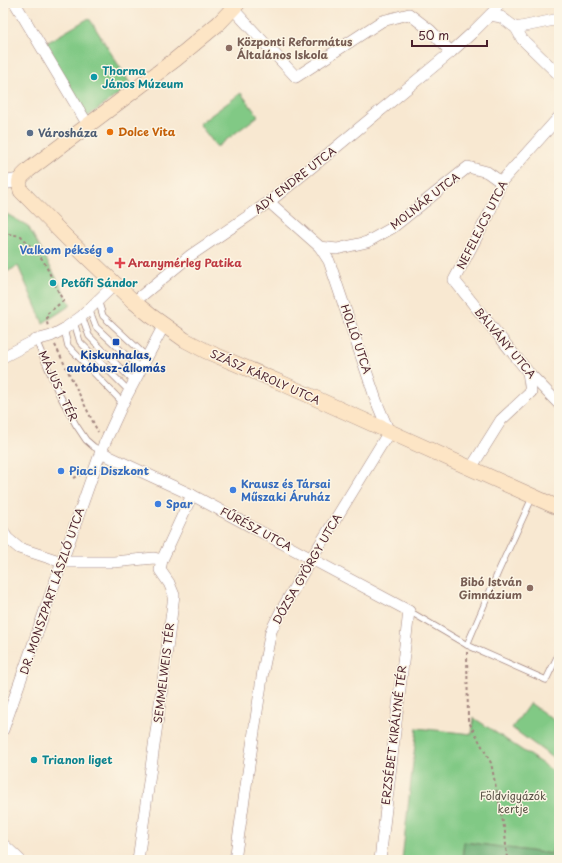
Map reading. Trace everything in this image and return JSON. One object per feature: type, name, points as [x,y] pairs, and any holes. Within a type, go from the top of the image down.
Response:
[{"type":"main road","points":[[19,180],[30,169],[176,59],[219,23],[235,6]]},
{"type":"main road","name":"SZÁSZ KÁROLY UTCA","points":[[19,180],[21,191],[66,237],[134,302],[185,340],[206,351],[286,385],[559,508]]},
{"type":"street","points":[[15,3],[88,125]]},
{"type":"street","points":[[235,6],[296,77],[382,21],[409,14],[430,30],[451,52]]},
{"type":"street","points":[[495,9],[501,17],[516,28],[522,38],[559,75]]},
{"type":"street","name":"ADY ENDRE UTCA","points":[[134,302],[191,255],[268,202],[334,149],[451,52],[495,9]]},
{"type":"street","points":[[516,28],[559,19]]},
{"type":"street","name":"NEFELEJCS UTCA","points":[[454,280],[488,214],[500,182],[559,117]]},
{"type":"street","name":"MOLNÁR UTCA","points":[[320,247],[337,249],[367,242],[392,228],[468,167],[486,172],[500,182]]},
{"type":"street","points":[[3,183],[19,180]]},
{"type":"street","points":[[268,202],[320,247]]},
{"type":"street","name":"HOLLÓ UTCA","points":[[320,247],[330,261],[389,432]]},
{"type":"street","name":"BÁLVÁNY UTCA","points":[[454,280],[528,372],[559,404]]},
{"type":"street","name":"MÁJUS 1. TÉR","points":[[36,340],[51,336],[64,329],[115,284]]},
{"type":"street","points":[[101,451],[123,402],[164,325]]},
{"type":"street","points":[[3,357],[36,340]]},
{"type":"street","points":[[471,468],[501,420],[531,392],[528,372]]},
{"type":"street","name":"DÓZSA GYÖRGY UTCA","points":[[235,860],[263,671],[271,631],[311,559],[389,432]]},
{"type":"street","name":"FŰRÉSZ UTCA","points":[[101,451],[110,457],[192,495],[409,611]]},
{"type":"street","name":"DR. MONSZPART LÁSZLÓ UTCA","points":[[3,730],[101,451]]},
{"type":"street","points":[[3,531],[7,538],[19,548],[62,562],[114,562],[154,558],[162,560],[192,495]]},
{"type":"street","name":"SEMMELWEIS TÉR","points":[[138,860],[174,595],[169,583],[160,570],[162,560]]},
{"type":"street","name":"ERZSÉBET KIRÁLYNÉ TÉR","points":[[380,860],[409,611]]},
{"type":"street","points":[[3,844],[20,860]]},
{"type":"lane","points":[[98,300],[103,316],[147,357]]},
{"type":"lane","points":[[81,315],[141,369]]},
{"type":"lane","points":[[81,315],[80,342],[132,387]]},
{"type":"lane","points":[[81,315],[89,336],[132,387]]},
{"type":"lane","points":[[64,329],[68,346],[123,402]]},
{"type":"lane","name":"MÁJUS 1. TÉR","points":[[36,340],[58,392],[76,425],[86,440],[94,448],[101,451]]},
{"type":"lane","points":[[467,645],[533,496]]},
{"type":"lane","points":[[409,611],[467,645],[546,680],[559,653]]},
{"type":"path","points":[[74,478],[86,472]]},
{"type":"path","points":[[467,645],[468,720],[491,763],[505,832],[507,860]]},
{"type":"green space","points":[[89,18],[131,85],[87,117],[43,45]]},
{"type":"green space","points":[[241,93],[258,116],[217,147],[199,124]]},
{"type":"green space","points":[[3,212],[28,226],[71,305],[43,323],[18,266],[3,274]]},
{"type":"green space","points":[[530,703],[559,724],[559,762],[512,728]]},
{"type":"green space","name":"Földvigyázók kertje","points":[[474,718],[559,775],[559,834],[552,854],[464,842],[462,860],[402,860],[417,728],[472,734]]},
{"type":"green space","points":[[559,834],[559,860],[462,860],[464,842],[551,854]]},
{"type":"place","name":"Központi Református Általános Iskola","points":[[229,48]]},
{"type":"place","name":"Thorma János Múzeum","points":[[94,77]]},
{"type":"place","name":"Dolce Vita","points":[[110,132]]},
{"type":"place","name":"Városháza","points":[[30,133]]},
{"type":"place","name":"Valkom pékség","points":[[110,250]]},
{"type":"place","name":"Aranymérleg Patika","points":[[120,263]]},
{"type":"place","name":"Petőfi Sándor","points":[[53,283]]},
{"type":"place","name":"Kiskunhalas, autóbusz-állomás","points":[[116,342]]},
{"type":"place","name":"Piaci Diszkont","points":[[61,471]]},
{"type":"place","name":"Krausz és Társai Műszaki Áruház","points":[[233,490]]},
{"type":"place","name":"Spar","points":[[158,504]]},
{"type":"place","name":"Bibó István Gimnázium","points":[[530,588]]},
{"type":"place","name":"Trianon liget","points":[[34,760]]}]
